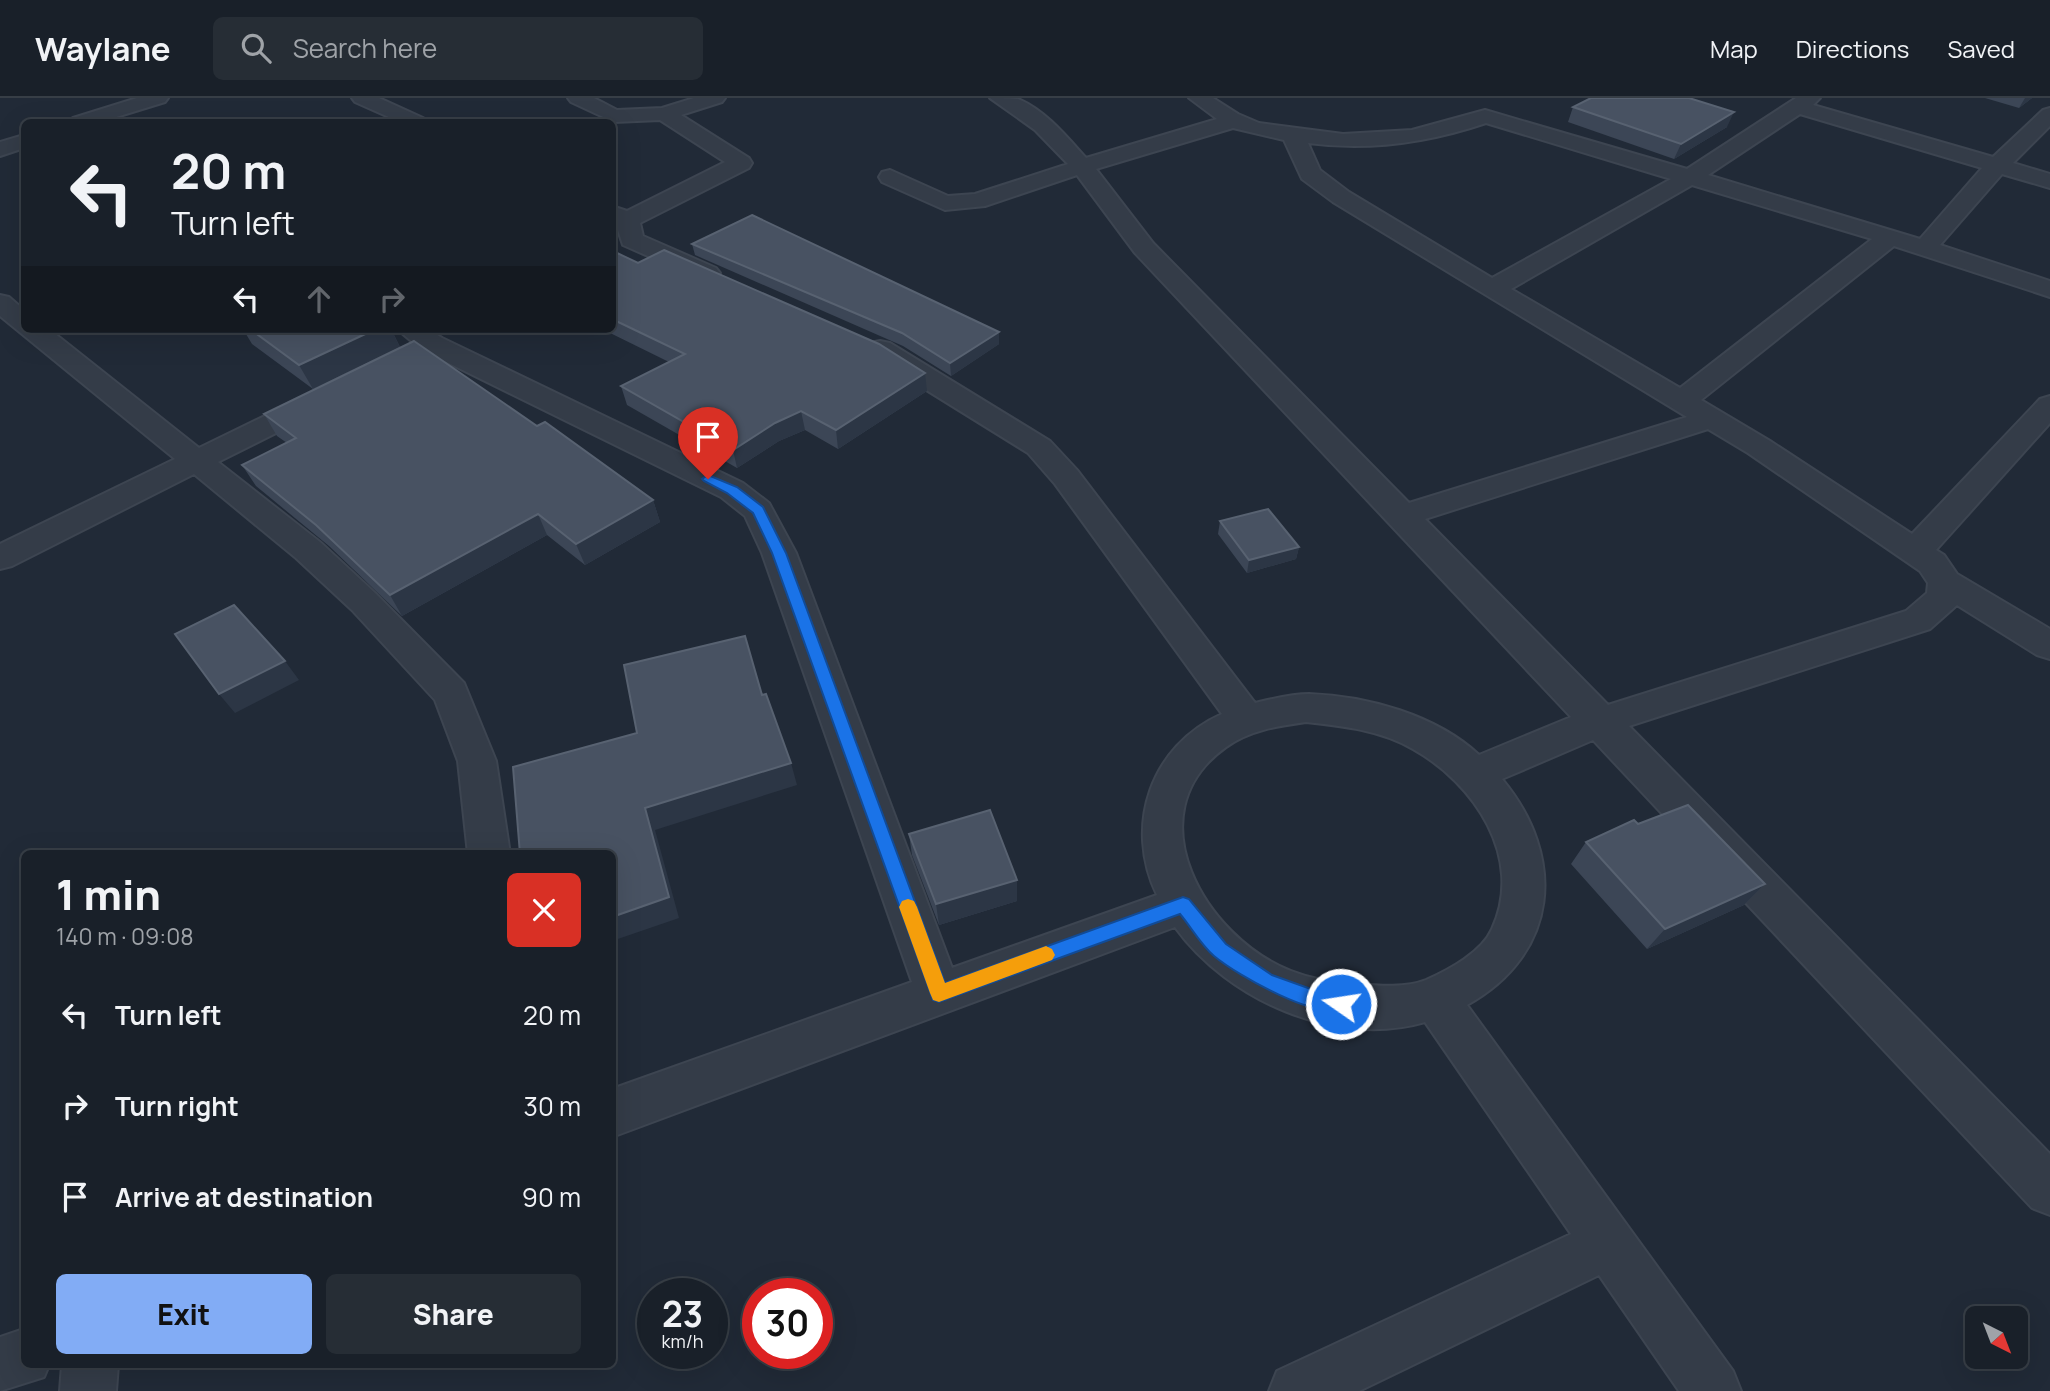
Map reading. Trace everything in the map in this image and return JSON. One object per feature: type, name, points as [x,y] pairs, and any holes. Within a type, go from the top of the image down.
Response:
[{"type":"street","points":[[91,116],[158,98]]},
{"type":"street","points":[[362,98],[409,119]]},
{"type":"street","points":[[578,98],[614,116],[664,114],[715,98]]},
{"type":"street","points":[[1000,98],[1031,114],[1081,167],[1144,248],[2050,1190]]},
{"type":"street","points":[[1199,98],[1234,121],[1254,128],[1341,142],[1384,141],[1448,130],[1481,107],[1511,104]]},
{"type":"street","points":[[1492,289],[1690,177],[1804,102],[2050,181]]},
{"type":"street","points":[[1481,107],[1690,177],[1890,237],[2050,289]]},
{"type":"street","points":[[621,231],[741,163],[664,114]]},
{"type":"street","points":[[1925,248],[1998,165],[2050,114]]},
{"type":"street","points":[[890,177],[945,203],[978,201],[1234,121]]},
{"type":"street","points":[[1293,135],[1310,174],[1342,197],[1798,472],[1932,563],[1945,582],[2050,646]]},
{"type":"street","points":[[0,149],[21,142]]},
{"type":"street","points":[[621,231],[731,284]]},
{"type":"street","points":[[1401,516],[1695,410],[1890,237]]},
{"type":"street","points":[[0,303],[21,320]]},
{"type":"street","points":[[37,333],[327,567],[364,601],[451,693],[477,761],[488,850]]},
{"type":"street","points":[[855,338],[892,354],[1039,447],[1066,477],[1247,720]]},
{"type":"street","points":[[428,340],[732,490],[758,510],[779,553],[939,993]]},
{"type":"street","points":[[0,558],[346,388]]},
{"type":"street","points":[[1915,552],[2050,405]]},
{"type":"street","points":[[1474,774],[1598,722],[1918,620],[1944,597],[1945,582]]},
{"type":"street","points":[[1306,708],[1352,712],[1398,724],[1441,747],[1474,774],[1506,814],[1522,856],[1523,900],[1509,941],[1479,975],[1435,999],[1380,1008],[1322,1001],[1266,982],[1220,950],[1183,905],[1165,866],[1161,824],[1170,786],[1192,753],[1223,730],[1247,720],[1262,714],[1306,708]]},
{"type":"street","points":[[616,1112],[1183,905]]},
{"type":"street","points":[[1435,999],[1713,1391]]},
{"type":"street","points":[[1297,1391],[1607,1244]]},
{"type":"street","points":[[0,1366],[21,1358]]},
{"type":"street","points":[[88,1391],[90,1368]]},
{"type":"building","points":[[1591,98],[1689,98],[1734,112],[1681,144],[1573,107]]},
{"type":"building","points":[[752,215],[999,332],[950,363],[902,333],[692,244]]},
{"type":"building","points":[[664,250],[879,344],[925,373],[836,430],[801,411],[775,423],[733,450],[621,386],[685,354],[616,321],[616,252],[638,263]]},
{"type":"building","points":[[255,333],[367,333],[299,365]]},
{"type":"building","points":[[414,341],[537,426],[545,422],[653,500],[576,544],[538,514],[390,595],[316,525],[242,465],[296,438],[264,414]]},
{"type":"building","points":[[1268,509],[1299,547],[1249,560],[1220,521]]},
{"type":"building","points":[[234,605],[285,661],[219,694],[175,634]]},
{"type":"building","points":[[745,636],[762,695],[766,694],[791,763],[645,808],[669,897],[616,916],[616,850],[520,850],[513,767],[637,733],[624,665]]},
{"type":"building","points":[[1688,805],[1765,884],[1665,929],[1586,842],[1634,820],[1638,824]]},
{"type":"building","points":[[990,810],[1017,880],[936,904],[909,834]]},
{"type":"slow traffic","points":[[908,907],[939,993],[1046,955]]},
{"type":"route","points":[[708,479],[732,490],[758,510],[779,553],[939,993],[1183,905],[1220,950],[1266,982],[1322,1001],[1341,1004]]}]
